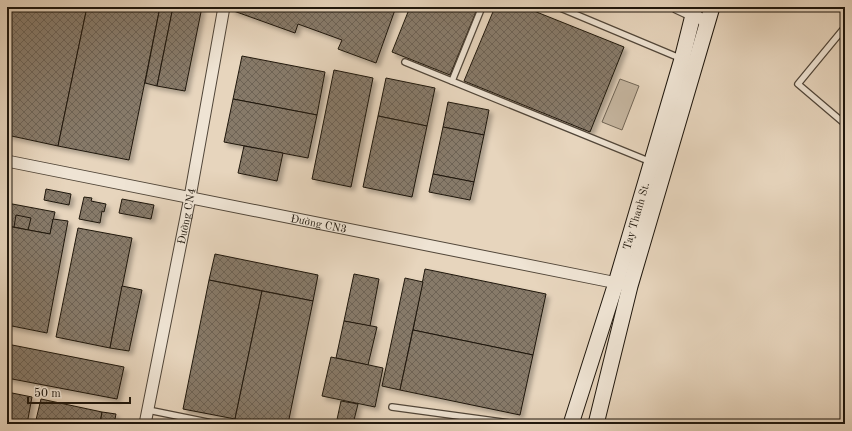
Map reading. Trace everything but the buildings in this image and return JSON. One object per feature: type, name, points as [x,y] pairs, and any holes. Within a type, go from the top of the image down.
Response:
[{"type":"street","name":"Đường CN4","points":[[145,424],[190,196],[224,7]]},
{"type":"street","points":[[676,7],[694,11],[708,22]]},
{"type":"street","name":"Tay Thanh St.","points":[[571,424],[623,285],[712,7]]},
{"type":"street","name":"Tay Thanh St.","points":[[596,424],[623,285],[651,162],[682,59],[694,11]]},
{"type":"street","name":"Đường CN3","points":[[7,161],[190,196],[623,285]]},
{"type":"lane","points":[[452,80],[482,7]]},
{"type":"lane","points":[[558,7],[682,59]]},
{"type":"lane","points":[[845,27],[798,84],[845,124]]},
{"type":"lane","points":[[405,62],[651,162]]},
{"type":"lane","points":[[392,407],[517,424]]},
{"type":"lane","points":[[148,410],[217,424]]},
{"type":"shaded area","points":[[620,79],[639,86],[622,130],[602,122]]}]
